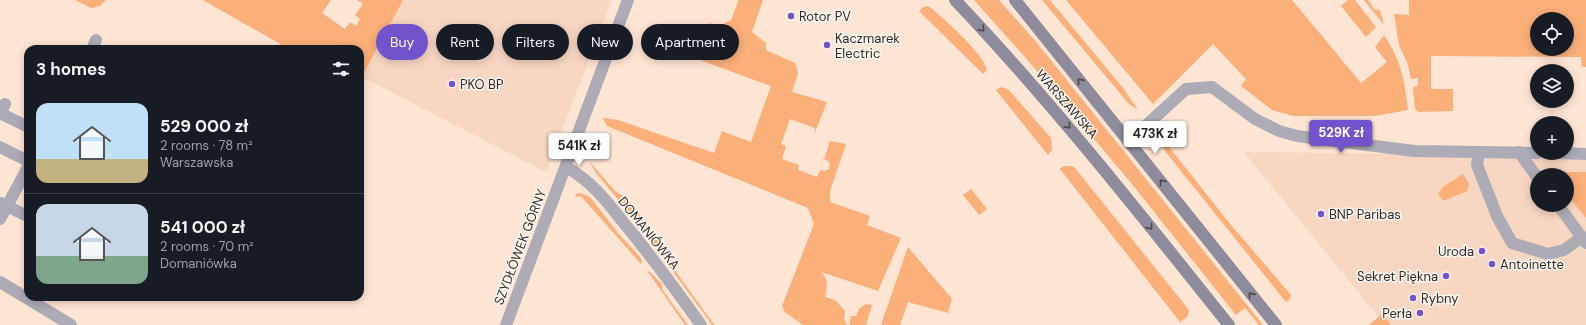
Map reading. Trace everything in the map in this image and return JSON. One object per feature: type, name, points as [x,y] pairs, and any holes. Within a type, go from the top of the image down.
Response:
[{"type":"main road","name":"WARSZAWSKA","points":[[955,0],[1008,56],[1083,144],[1229,325]]},
{"type":"main road","name":"WARSZAWSKA","points":[[1015,0],[1276,325]]},
{"type":"street","name":"SZYDŁÓWEK GÓRNY","points":[[506,325],[628,0]]},
{"type":"street","points":[[1129,141],[1186,89],[1212,87],[1255,119],[1279,131],[1297,136],[1414,151],[1530,152]]},
{"type":"street","points":[[5,104],[0,113],[24,125]]},
{"type":"street","points":[[0,147],[24,159]]},
{"type":"street","points":[[1479,152],[1477,165],[1497,216],[1512,243],[1548,254],[1564,250],[1584,240],[1563,212]]},
{"type":"street","points":[[1518,152],[1530,168]]},
{"type":"street","points":[[1574,154],[1586,154]]},
{"type":"street","name":"DOMANIÓWKA","points":[[566,167],[583,177],[618,215],[645,247],[701,325]]},
{"type":"street","points":[[0,219],[4,204],[24,173]]},
{"type":"street","points":[[4,204],[24,214]]},
{"type":"street","points":[[0,282],[24,297]]},
{"type":"street","points":[[31,301],[71,325]]},
{"type":"shaded area","points":[[75,0],[106,0],[100,6],[91,8]]},
{"type":"shaded area","points":[[203,0],[331,0],[322,13],[345,29],[350,22],[356,26],[360,19],[355,15],[363,4],[357,0],[403,0],[390,24],[376,24],[376,50],[364,73],[364,45],[282,45]]},
{"type":"shaded area","points":[[389,0],[612,0],[603,24],[577,24],[577,60],[589,60],[546,172],[364,78],[364,66],[376,34],[376,60],[428,60],[428,24],[380,24]]},
{"type":"shaded area","points":[[738,0],[763,0],[752,32],[766,43],[766,50],[795,63],[798,73],[792,92],[827,102],[814,135],[815,128],[790,119],[781,144],[786,146],[782,159],[799,165],[798,170],[817,177],[820,170],[825,171],[829,169],[830,164],[824,159],[830,141],[846,144],[830,191],[830,202],[870,216],[867,225],[901,238],[878,291],[821,272],[824,275],[827,286],[825,297],[835,300],[845,311],[844,319],[847,325],[803,325],[785,312],[782,306],[814,224],[808,208],[607,126],[603,118],[618,120],[714,153],[722,131],[751,142],[771,86],[700,60],[739,60],[739,24],[723,24],[731,20]]},
{"type":"shaded area","points":[[974,0],[999,0],[1037,43],[1263,325],[1259,325],[1245,308],[1236,315],[1132,184],[1025,57]]},
{"type":"shaded area","points":[[1042,0],[1050,0],[1123,88],[1138,110],[1129,104]]},
{"type":"shaded area","points":[[1066,0],[1292,0],[1361,83],[1387,62],[1375,47],[1384,35],[1395,54],[1401,71],[1408,110],[1375,116],[1293,116],[1272,110],[1241,86],[1246,79],[1213,44],[1153,104]]},
{"type":"shaded area","points":[[1348,0],[1355,0],[1376,27],[1366,37],[1341,6]]},
{"type":"shaded area","points":[[1364,0],[1368,0],[1375,10],[1380,10],[1384,25]]},
{"type":"shaded area","points":[[1409,0],[1586,0],[1586,67],[1582,67],[1581,57],[1431,56],[1431,89],[1453,89],[1453,111],[1418,112],[1415,109],[1413,87],[1418,86],[1418,78],[1411,79],[1408,65],[1399,45],[1394,14],[1409,15]]},
{"type":"shaded area","points":[[927,6],[954,28],[979,55],[987,70],[983,74],[919,11]]},
{"type":"shaded area","points":[[1000,87],[1008,89],[1051,138],[1052,150],[1048,155],[996,90]]},
{"type":"shaded area","points":[[1161,137],[1231,225],[1291,295],[1290,299],[1286,302],[1165,151],[1161,142]]},
{"type":"shaded area","points":[[1244,152],[1530,155],[1530,160],[1574,160],[1574,156],[1586,156],[1586,325],[1385,325]]},
{"type":"shaded area","points":[[589,161],[616,192],[625,197],[632,204],[671,260],[671,265],[716,325],[712,325],[639,225],[596,173]]},
{"type":"shaded area","points":[[1064,166],[1072,166],[1075,168],[1189,310],[1188,316],[1180,322],[1060,169]]},
{"type":"shaded area","points":[[1574,172],[1586,172],[1586,218],[1574,203]]},
{"type":"shaded area","points":[[1463,174],[1469,184],[1467,191],[1443,201],[1438,193],[1443,187]]},
{"type":"shaded area","points":[[971,189],[987,209],[979,215],[963,195]]},
{"type":"shaded area","points":[[580,193],[590,197],[618,233],[640,257],[642,261],[641,264],[581,196],[575,197],[576,194]]},
{"type":"shaded area","points":[[908,247],[952,299],[948,313],[908,302],[900,325],[881,325]]},
{"type":"shaded area","points":[[649,271],[662,284],[662,289],[688,325],[685,325],[648,272]]},
{"type":"shaded area","points":[[866,304],[872,305],[866,325],[849,325],[851,316],[856,316],[859,309]]},
{"type":"shaded area","points":[[1382,314],[1391,325],[1369,325]]},
{"type":"place","name":"Rotor PV","points":[[791,16]]},
{"type":"place","name":"Kaczmarek Electric","points":[[827,45]]},
{"type":"place","name":"PKO BP","points":[[452,84]]},
{"type":"place","name":"BNP Paribas","points":[[1321,214]]},
{"type":"place","name":"Uroda","points":[[1482,251]]},
{"type":"place","name":"Antoinette","points":[[1492,264]]},
{"type":"place","name":"Sekret Piękna","points":[[1446,276]]},
{"type":"place","name":"Rybny","points":[[1413,298]]},
{"type":"place","name":"Perła","points":[[1420,313]]}]
